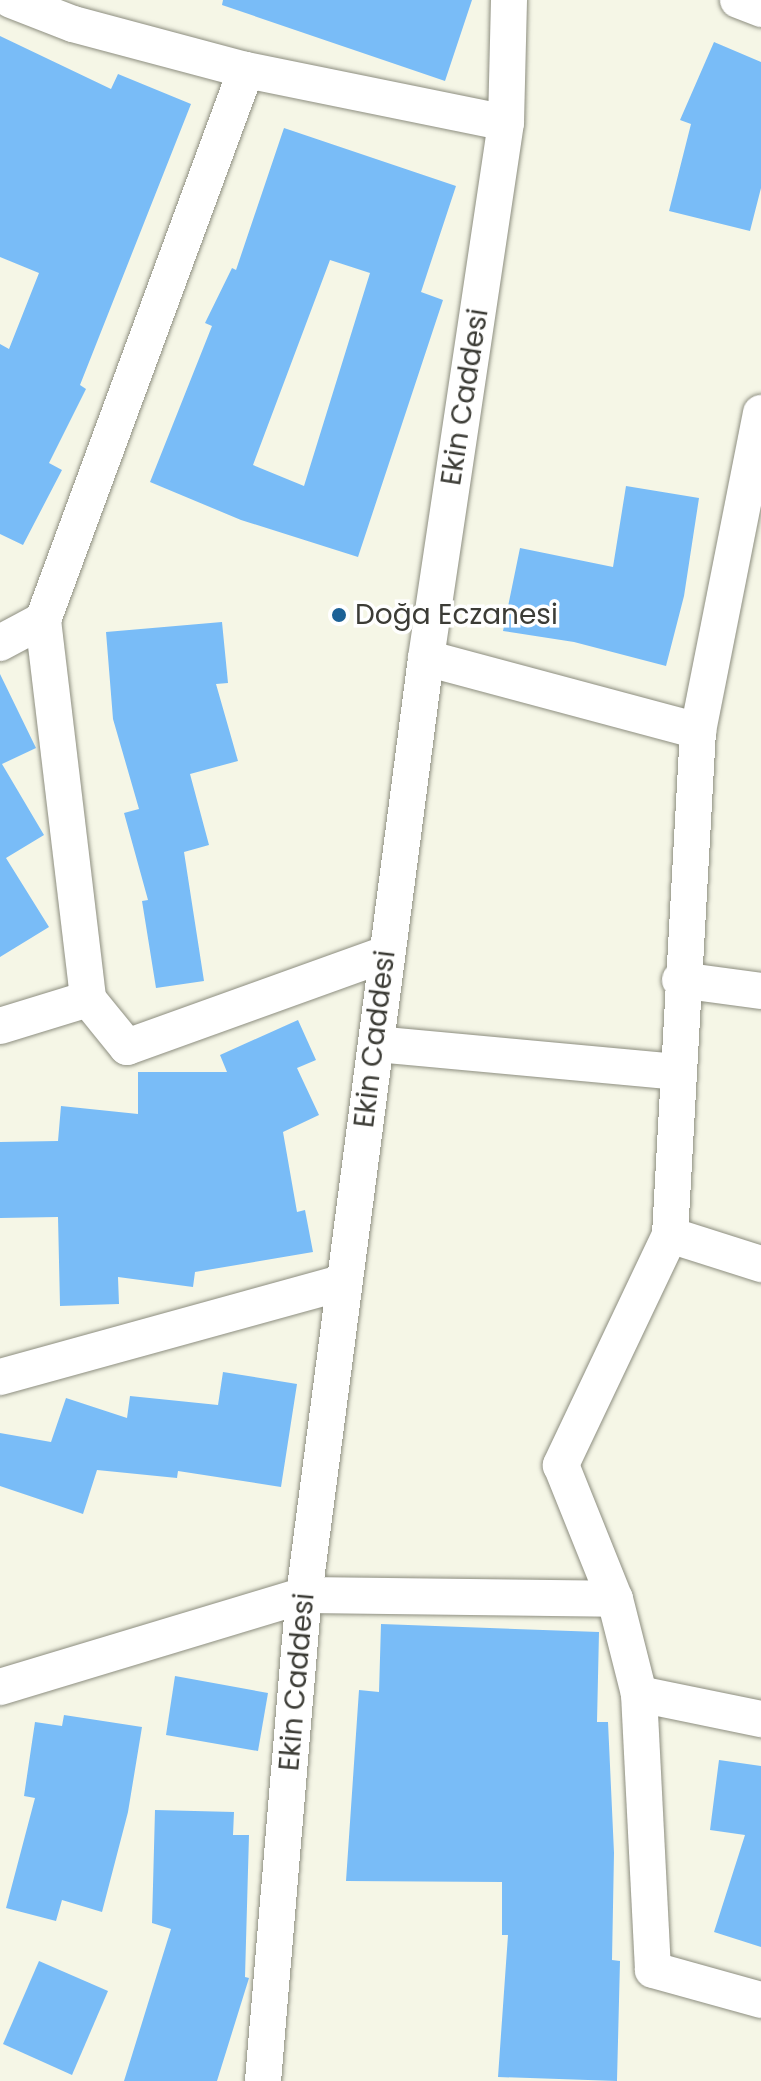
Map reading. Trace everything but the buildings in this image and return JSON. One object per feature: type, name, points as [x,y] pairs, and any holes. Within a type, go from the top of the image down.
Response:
[{"type":"street","points":[[11,0],[77,12],[246,70],[506,123]]},
{"type":"street","name":"Ekin Caddesi","points":[[263,2081],[304,1595],[341,1283],[376,1044],[426,658],[506,123],[509,0]]},
{"type":"street","points":[[738,0],[761,9]]},
{"type":"street","points":[[246,70],[43,620],[88,999],[127,1047],[386,954]]},
{"type":"street","points":[[761,413],[698,731],[680,980],[670,1235],[561,1465],[615,1599],[639,1694],[653,1970],[761,2000]]},
{"type":"street","points":[[0,643],[43,620]]},
{"type":"street","points":[[426,658],[698,731]]},
{"type":"street","points":[[680,980],[761,991]]},
{"type":"street","points":[[0,1026],[88,999]]},
{"type":"street","points":[[376,1044],[678,1072]]},
{"type":"street","points":[[670,1235],[761,1264]]},
{"type":"street","points":[[0,1377],[341,1283]]},
{"type":"street","points":[[0,1687],[304,1595],[615,1599]]},
{"type":"street","points":[[639,1694],[761,1719]]},
{"type":"place","name":"Doğa Eczanesi","points":[[339,615]]}]
